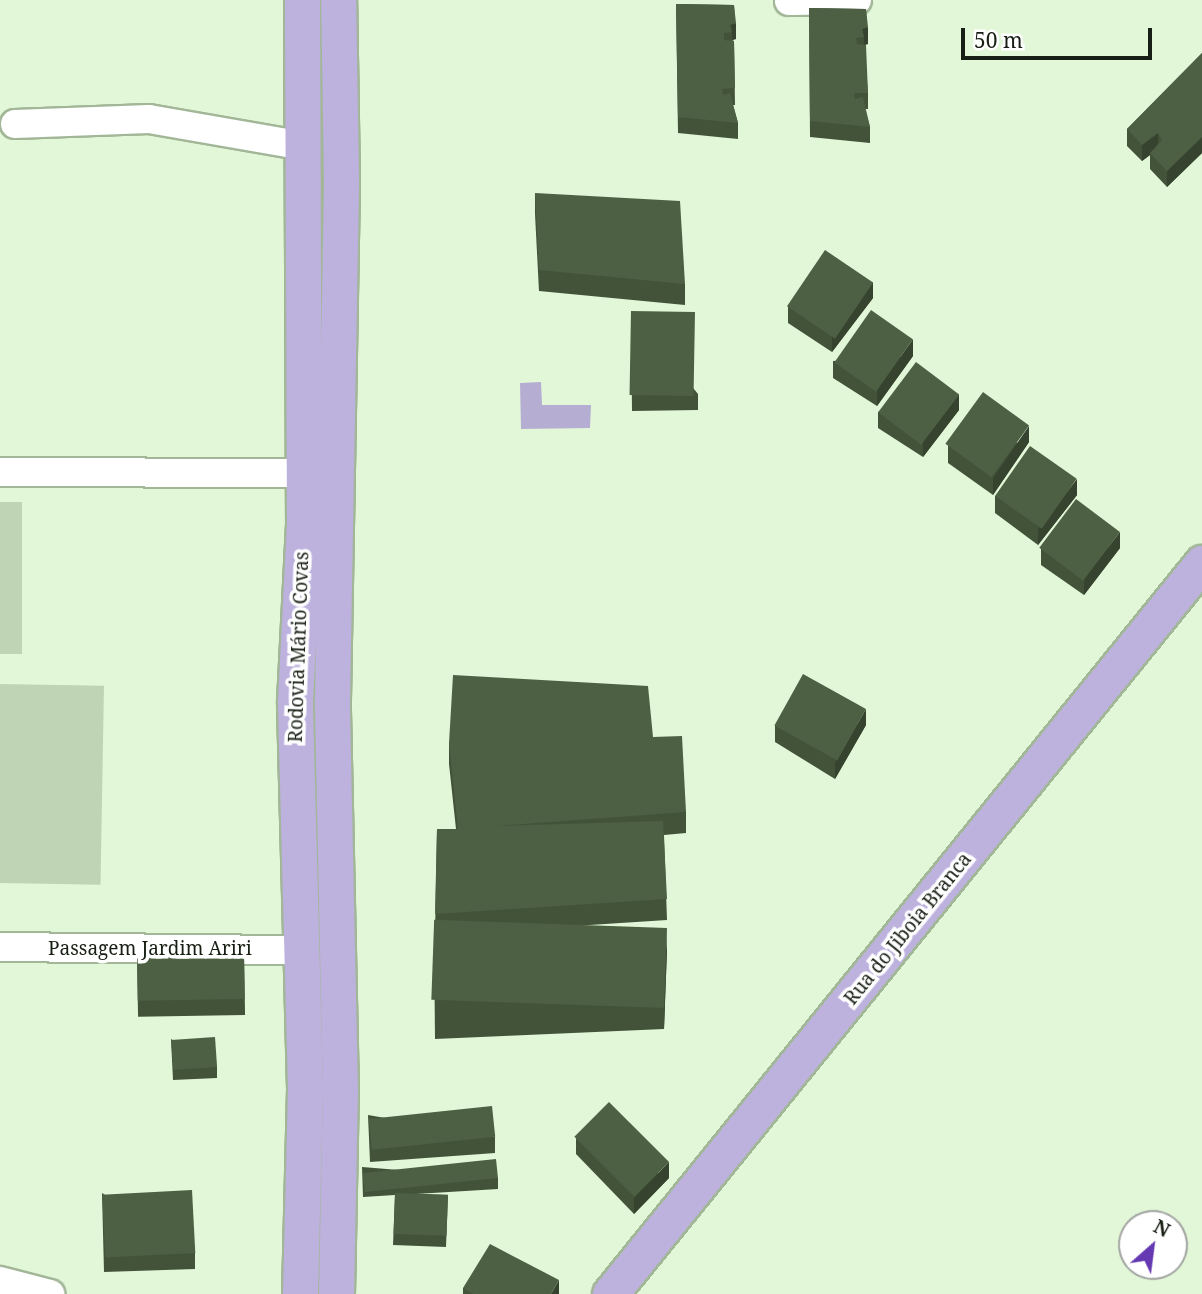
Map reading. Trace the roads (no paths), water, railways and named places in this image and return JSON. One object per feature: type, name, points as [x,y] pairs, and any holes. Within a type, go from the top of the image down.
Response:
[{"type":"main road","name":"Rodovia Mário Covas","points":[[300,1294],[305,1088],[295,701],[303,473],[302,0]]},
{"type":"main road","name":"Rodovia Mário Covas","points":[[336,1294],[340,1092],[332,699],[341,195],[338,0]]},
{"type":"main road","name":"Rua do Jiboia Branca","points":[[625,1286],[1202,563]]},
{"type":"street","points":[[789,1],[857,0]]},
{"type":"street","points":[[15,124],[149,119],[303,146]]},
{"type":"street","points":[[0,472],[303,473]]},
{"type":"street","name":"Passagem Jardim Ariri","points":[[0,947],[300,950]]},
{"type":"street","points":[[0,1281],[50,1294]]}]
